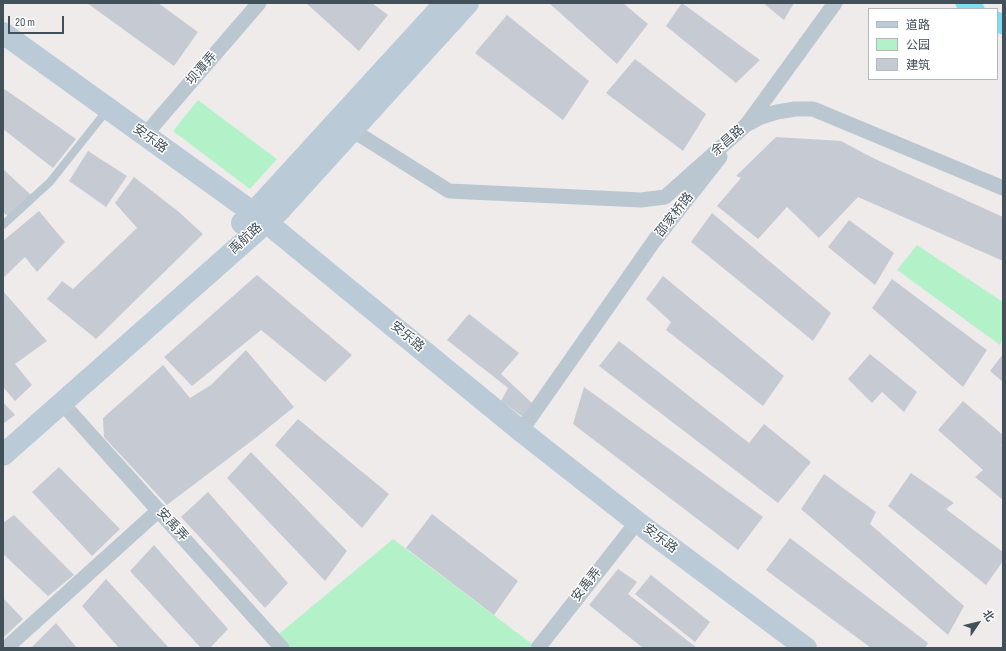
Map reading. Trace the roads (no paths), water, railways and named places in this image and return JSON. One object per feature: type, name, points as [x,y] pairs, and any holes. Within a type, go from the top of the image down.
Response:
[{"type":"main road","name":"禹航路","points":[[3,455],[62,403],[259,217],[445,3]]},
{"type":"main road","name":"禹航路","points":[[3,440],[259,217],[278,212],[468,3]]},
{"type":"main road","name":"安乐路","points":[[3,33],[259,217],[521,431],[637,522],[806,648]]},
{"type":"street","name":"坝潭弄","points":[[145,135],[259,3]]},
{"type":"street","name":"邵家桥路","points":[[521,431],[654,241],[746,125],[835,3]]},
{"type":"street","name":"余昌路","points":[[352,130],[449,191],[641,200],[665,197],[746,125],[761,117],[795,108],[813,109],[1003,188]]},
{"type":"street","name":"安禹弄","points":[[62,403],[282,648]]},
{"type":"street","points":[[6,648],[158,510]]},
{"type":"street","name":"安禹弄","points":[[538,648],[637,522]]},
{"type":"lane","points":[[3,225],[50,182],[109,109]]},
{"type":"waterway","points":[[965,3],[973,8]]},
{"type":"waterway","points":[[998,22],[1003,25]]}]
